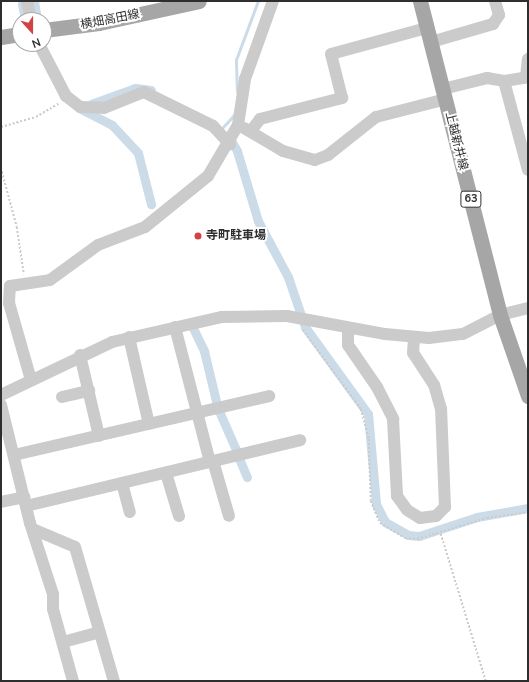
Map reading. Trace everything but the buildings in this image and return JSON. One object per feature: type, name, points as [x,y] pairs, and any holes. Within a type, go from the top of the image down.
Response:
[{"type":"main road","name":"横畑高田線","points":[[52,29],[98,23],[199,1]]},
{"type":"main road","name":"上越新井線","points":[[420,1],[500,315],[528,396]]},
{"type":"main road","points":[[1,37],[12,35]]},
{"type":"street","points":[[27,1],[29,12]]},
{"type":"street","points":[[32,380],[10,303],[10,286],[26,286],[61,274],[98,245],[145,227],[198,186],[230,144],[238,125],[245,80],[273,1]]},
{"type":"street","points":[[251,131],[260,119],[342,98],[331,54],[493,24],[499,15],[495,1]]},
{"type":"street","points":[[43,52],[66,96],[80,107],[95,110],[144,92],[213,126],[230,144]]},
{"type":"street","points":[[238,125],[251,131],[282,152],[314,160],[328,155],[376,117],[487,78],[504,81],[527,77],[528,59]]},
{"type":"street","points":[[504,81],[526,148],[528,170]]},
{"type":"street","points":[[1,395],[80,355],[129,337],[222,317],[256,314],[287,316],[348,328],[414,337],[463,334],[500,315],[528,308]]},
{"type":"street","points":[[175,327],[211,461],[229,516]]},
{"type":"street","points":[[348,328],[348,345],[377,387],[393,419],[397,496],[406,510],[420,518],[436,516],[445,507],[441,409],[434,385],[413,353],[414,337]]},
{"type":"street","points":[[129,337],[149,424]]},
{"type":"street","points":[[80,355],[99,436]]},
{"type":"street","points":[[62,397],[89,392]]},
{"type":"street","points":[[14,455],[199,414],[269,396]]},
{"type":"street","points":[[1,405],[25,501],[35,530],[73,681]]},
{"type":"street","points":[[1,502],[25,501],[122,483],[300,440]]},
{"type":"street","points":[[166,473],[179,516]]},
{"type":"street","points":[[122,483],[130,512]]},
{"type":"street","points":[[35,530],[75,547],[114,681]]},
{"type":"street","points":[[63,642],[100,632]]},
{"type":"path","points":[[1,127],[54,109],[66,96]]},
{"type":"path","points":[[1,168],[17,227],[26,286]]},
{"type":"path","points":[[441,534],[486,681]]},
{"type":"waterway","points":[[34,1],[36,12]]},
{"type":"waterway","points":[[237,92],[236,60],[258,1]]},
{"type":"waterway","points":[[22,4],[24,12]]},
{"type":"waterway","points":[[91,104],[135,88],[151,90]]},
{"type":"waterway","points":[[81,109],[112,125],[138,153],[151,204]]},
{"type":"waterway","points":[[223,127],[234,115]]},
{"type":"waterway","points":[[229,137],[237,151],[258,221],[288,277],[305,327],[368,414],[376,504],[385,522],[408,535],[419,536],[477,517],[528,508]]},
{"type":"waterway","points":[[192,326],[204,351],[217,405]]},
{"type":"waterway","points":[[219,411],[237,452]]},
{"type":"waterway","points":[[238,456],[247,477]]},
{"type":"place","name":"寺町駐車場","points":[[198,236]]}]
